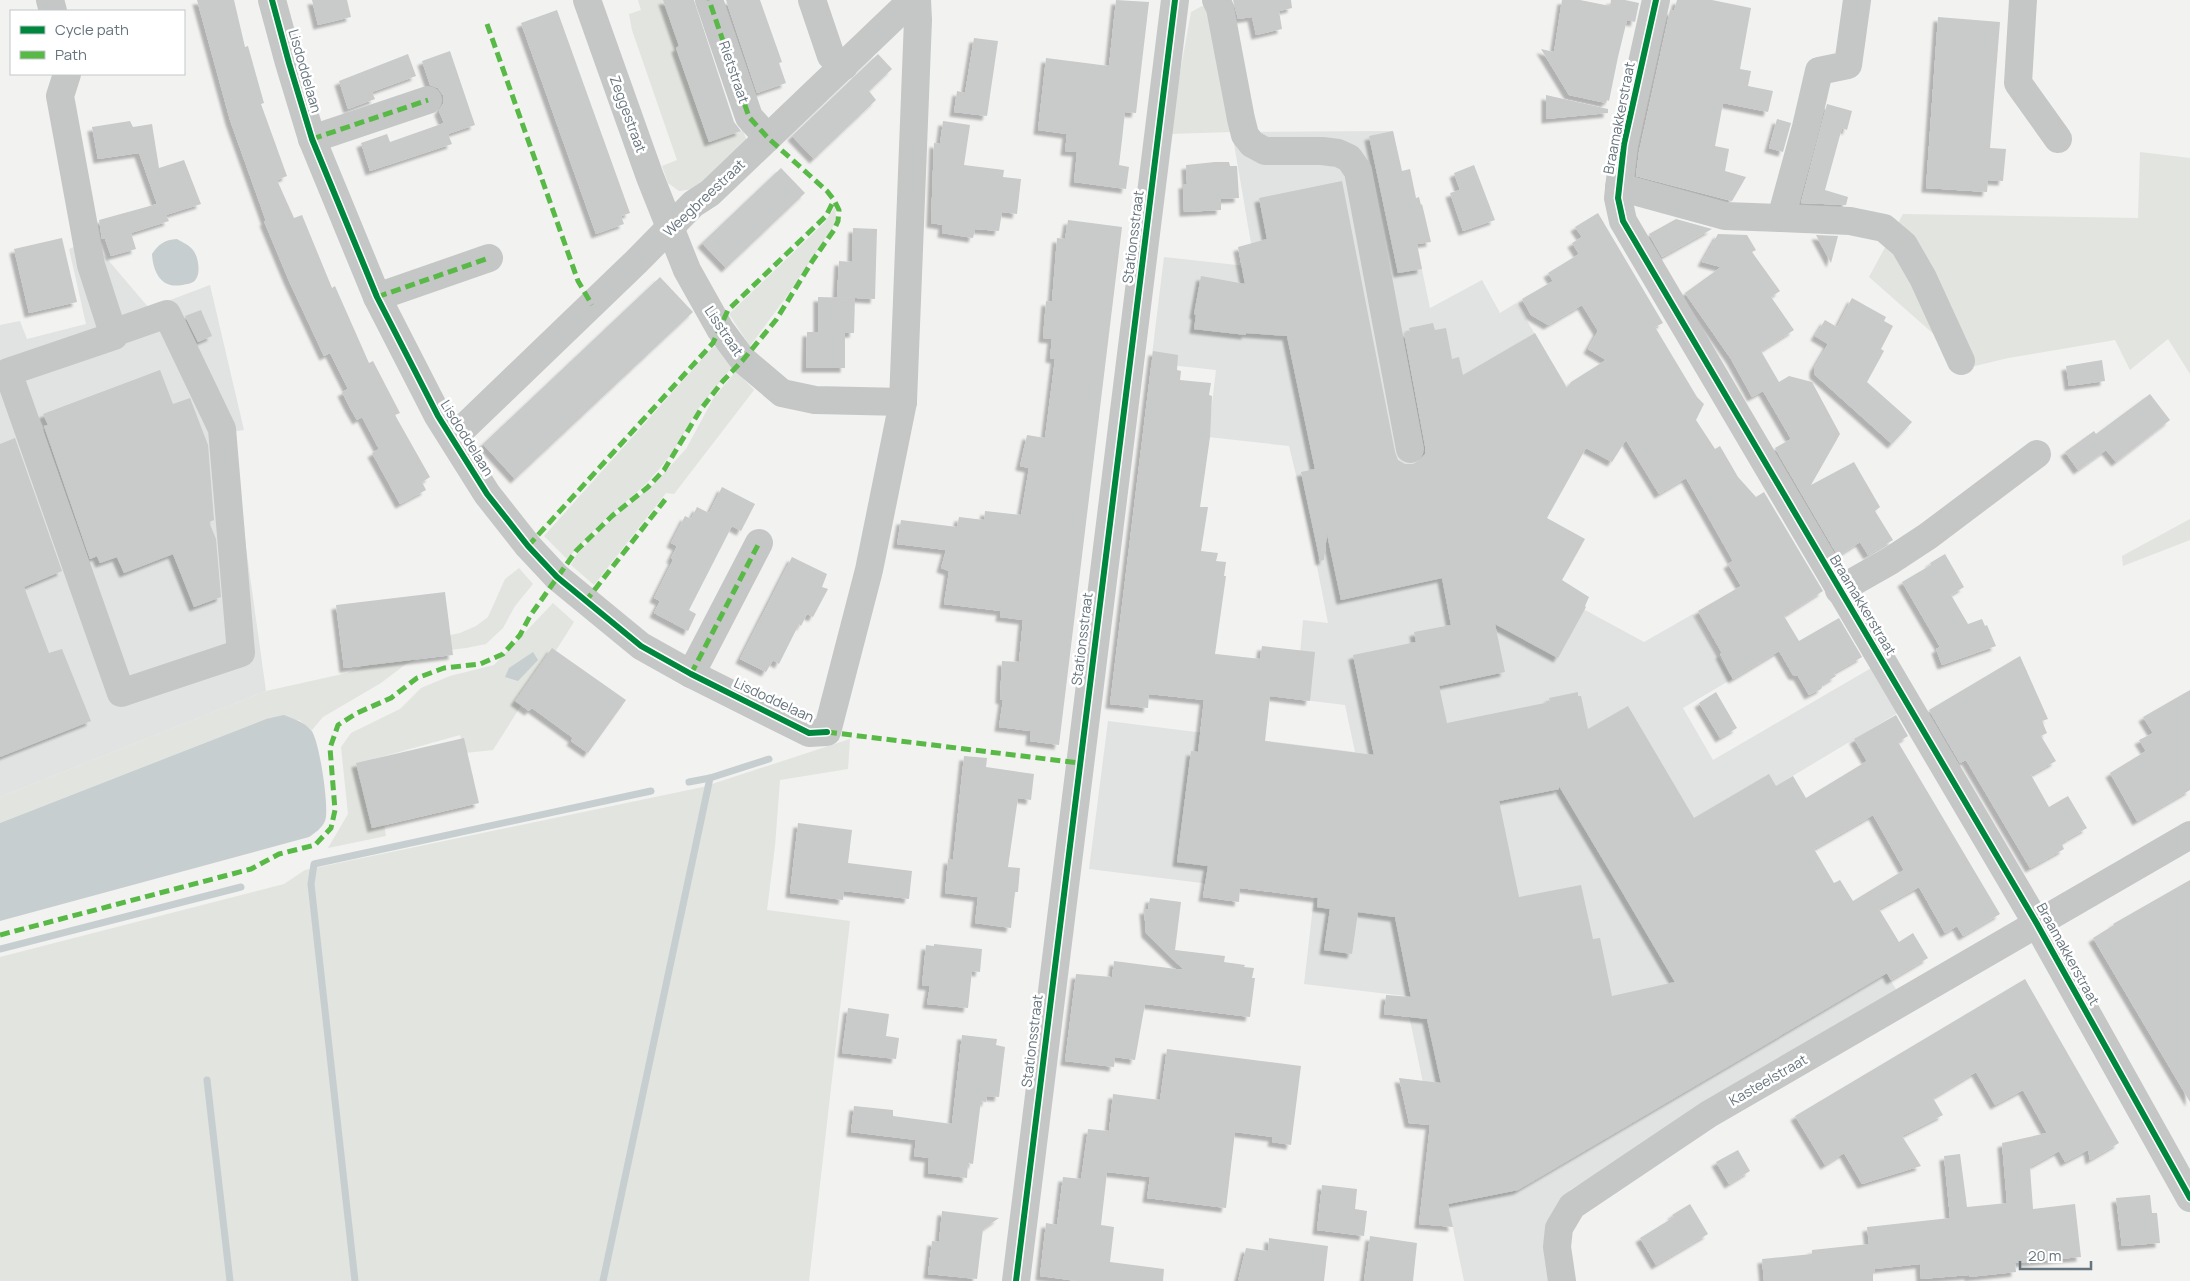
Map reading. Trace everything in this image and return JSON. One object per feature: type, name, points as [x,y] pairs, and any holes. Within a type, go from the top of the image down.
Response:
[{"type":"street","name":"Lisdoddelaan","points":[[272,0],[312,139],[377,297],[438,416],[487,494],[528,546],[557,578],[641,646],[690,674],[809,733],[827,732],[869,570],[903,402]]},
{"type":"street","name":"Zeggestraat","points":[[587,0],[669,228]]},
{"type":"street","name":"Rietstraat","points":[[709,0],[749,117],[768,138]]},
{"type":"street","points":[[812,0],[831,56],[844,66]]},
{"type":"street","name":"Weegbreestraat","points":[[453,438],[636,262],[692,204],[710,193],[912,0]]},
{"type":"street","points":[[903,402],[918,20],[917,0]]},
{"type":"street","name":"Stationsstraat","points":[[1016,1281],[1175,0]]},
{"type":"street","points":[[1216,0],[1220,8],[1245,135],[1252,144],[1265,151],[1322,151],[1338,153],[1349,158],[1358,171],[1410,449]]},
{"type":"street","name":"Braamakkerstraat","points":[[1656,0],[1624,144],[1618,198],[1623,221],[2037,924],[2190,1198]]},
{"type":"street","points":[[1781,218],[1819,71],[1848,65],[1857,0]]},
{"type":"street","points":[[2023,0],[2018,83],[2058,139]]},
{"type":"street","points":[[71,82],[60,96],[91,265],[112,333],[114,336],[8,372],[121,693],[241,653],[222,429],[167,314],[112,333]]},
{"type":"street","points":[[312,139],[428,100]]},
{"type":"street","name":"Braamakkerstraat","points":[[1619,187],[1725,216],[1850,221],[1884,228],[1904,246],[1918,270],[1961,361]]},
{"type":"street","name":"Lisstraat","points":[[669,228],[686,270],[720,329],[743,360],[782,393],[815,400],[903,402]]},
{"type":"street","points":[[377,297],[489,258]]},
{"type":"street","points":[[1840,590],[1928,536],[2038,454]]},
{"type":"street","points":[[690,674],[759,543]]},
{"type":"street","name":"Kasteelstraat","points":[[1562,1281],[1558,1247],[1559,1228],[1572,1206],[1709,1114],[2190,835]]},
{"type":"shaded area","points":[[638,0],[670,0],[679,46],[676,48],[709,142],[743,130],[747,142],[700,188],[679,191],[668,183],[662,166],[677,160],[632,30],[629,14],[641,10]]},
{"type":"shaded area","points":[[1202,6],[1213,10],[1232,132],[1169,134],[1191,12]]},
{"type":"shaded area","points":[[1393,131],[1430,308],[1482,280],[1500,313],[1516,303],[1566,385],[1551,394],[1547,518],[1556,590],[1585,606],[1585,610],[1644,642],[1693,614],[1732,679],[1683,708],[1713,760],[1873,667],[1901,711],[1776,786],[1897,991],[1570,1190],[1556,1211],[1553,1281],[1464,1281],[1405,996],[1304,984],[1314,897],[1089,869],[1108,721],[1355,752],[1345,705],[1205,688],[1191,651],[1260,659],[1300,655],[1303,620],[1328,623],[1312,541],[1289,446],[1208,437],[1216,370],[1151,363],[1164,257],[1255,267],[1232,132]]},
{"type":"shaded area","points":[[2140,152],[2190,158],[2190,374],[2168,339],[2130,370],[2115,340],[2008,358],[1971,367],[1869,277],[1903,214],[2138,218]]},
{"type":"shaded area","points":[[835,207],[836,217],[833,227],[787,296],[750,346],[729,314],[824,223]]},
{"type":"shaded area","points":[[177,239],[193,250],[199,268],[198,276],[193,282],[175,286],[164,282],[156,273],[152,254],[162,243]]},
{"type":"shaded area","points":[[91,240],[149,308],[210,285],[244,430],[230,432],[266,691],[0,797],[0,325],[20,321],[27,339],[86,324],[69,249]]},
{"type":"shaded area","points":[[713,347],[716,347],[732,367],[698,409],[674,450],[661,467],[646,484],[598,526],[567,559],[544,536]]},
{"type":"shaded area","points":[[736,371],[754,390],[674,494],[666,493],[594,585],[571,565],[577,554],[613,518],[655,483],[686,449],[713,399]]},
{"type":"shaded area","points":[[2190,519],[2190,540],[2123,566],[2122,556]]},
{"type":"shaded area","points":[[519,568],[533,584],[515,606],[503,628],[486,644],[434,652],[406,664],[381,683],[323,717],[312,730],[299,720],[266,719],[0,823],[0,797],[266,691],[347,673],[431,639],[460,633],[476,626],[488,617],[505,579]]},
{"type":"shaded area","points":[[553,603],[574,622],[493,750],[465,753],[460,735],[374,759],[386,836],[328,848],[348,814],[341,747],[351,733],[400,709],[421,688],[450,676],[494,665]]},
{"type":"shaded area","points":[[533,652],[538,660],[518,681],[505,677],[509,668]]},
{"type":"shaded area","points":[[284,715],[308,727],[314,736],[317,746],[325,789],[326,814],[324,824],[314,834],[309,837],[0,921],[0,823],[266,719]]},
{"type":"shaded area","points":[[850,739],[848,769],[780,780],[775,846],[767,910],[850,921],[809,1281],[0,1281],[0,957],[284,884],[305,870],[703,787]]},
{"type":"building","points":[[197,0],[234,0],[245,47],[248,46],[264,103],[261,104],[287,176],[277,180],[294,218],[302,215],[332,288],[335,286],[369,363],[373,361],[400,413],[395,415],[430,477],[422,482],[426,490],[400,504],[372,453],[379,449],[362,417],[357,420],[349,406],[342,392],[348,389],[330,353],[324,356],[289,281],[264,221],[266,221],[230,120]]},
{"type":"building","points":[[312,0],[347,0],[351,17],[318,25]]},
{"type":"building","points":[[663,0],[694,0],[734,122],[741,131],[709,142],[676,48],[679,46]]},
{"type":"building","points":[[726,0],[760,0],[782,62],[779,63],[786,83],[757,93]]},
{"type":"building","points":[[1116,0],[1149,2],[1136,113],[1125,112],[1119,165],[1129,167],[1126,189],[1074,182],[1077,152],[1065,151],[1067,134],[1038,130],[1046,58],[1109,66]]},
{"type":"building","points":[[1233,0],[1291,0],[1292,8],[1279,11],[1282,29],[1256,35],[1252,17],[1238,19]]},
{"type":"building","points":[[1562,0],[1580,0],[1610,6],[1611,0],[1639,3],[1635,22],[1627,20],[1609,101],[1607,100],[1606,103],[1569,95],[1541,49],[1554,52]]},
{"type":"building","points":[[1677,0],[1712,0],[1751,8],[1740,69],[1751,71],[1748,86],[1773,91],[1768,112],[1723,103],[1715,146],[1729,149],[1725,171],[1746,177],[1732,201],[1636,176],[1639,152],[1670,10],[1674,11]]},
{"type":"building","points":[[557,10],[630,213],[621,216],[624,224],[596,234],[521,23]]},
{"type":"building","points":[[1938,17],[2000,22],[1990,148],[2006,149],[2003,181],[1988,180],[1987,192],[1926,188]]},
{"type":"building","points":[[974,38],[998,41],[987,116],[954,112],[957,91],[965,93]]},
{"type":"building","points":[[450,51],[475,125],[448,134],[452,144],[370,171],[361,143],[387,134],[390,142],[444,123],[439,111],[443,104],[443,95],[438,88],[430,85],[422,61]]},
{"type":"building","points":[[408,54],[416,76],[372,92],[375,99],[348,109],[339,81]]},
{"type":"building","points":[[878,54],[892,69],[869,91],[876,100],[814,159],[792,136]]},
{"type":"building","points":[[1546,95],[1608,109],[1608,113],[1546,119]]},
{"type":"building","points":[[1827,104],[1852,111],[1847,130],[1842,128],[1825,190],[1848,197],[1846,205],[1801,203]]},
{"type":"building","points":[[1777,119],[1791,123],[1783,152],[1769,148]]},
{"type":"building","points":[[130,121],[133,127],[152,124],[159,168],[184,160],[201,204],[166,215],[169,221],[131,233],[136,249],[111,256],[105,239],[102,239],[99,220],[157,204],[139,153],[98,159],[92,127]]},
{"type":"building","points":[[943,121],[970,125],[964,165],[1004,170],[1003,177],[1021,179],[1017,214],[1002,212],[999,231],[975,229],[973,238],[942,233],[943,225],[931,223],[934,143],[940,144]]},
{"type":"building","points":[[1393,131],[1402,171],[1410,169],[1416,198],[1419,197],[1422,204],[1431,242],[1417,244],[1422,269],[1398,273],[1369,136]]},
{"type":"building","points":[[1229,162],[1230,166],[1237,166],[1239,198],[1221,199],[1221,210],[1184,212],[1183,184],[1187,184],[1186,165]]},
{"type":"building","points":[[1474,165],[1495,220],[1463,231],[1450,193],[1460,190],[1454,173]]},
{"type":"building","points":[[781,168],[805,193],[726,268],[702,243]]},
{"type":"building","points":[[1342,181],[1395,452],[1398,460],[1405,464],[1413,464],[1425,454],[1404,333],[1410,332],[1409,328],[1433,323],[1435,330],[1446,328],[1452,359],[1459,357],[1463,375],[1535,333],[1567,388],[1571,382],[1606,360],[1588,349],[1598,331],[1582,305],[1548,325],[1531,315],[1522,299],[1553,281],[1548,273],[1579,254],[1572,243],[1582,237],[1575,227],[1598,213],[1663,323],[1655,327],[1697,397],[1704,404],[1696,420],[1715,449],[1720,446],[1738,477],[1756,497],[1764,492],[1823,591],[1784,616],[1799,641],[1839,618],[1862,657],[1834,673],[1836,676],[1823,684],[1821,689],[1809,695],[1798,676],[1793,675],[1779,651],[1733,679],[1720,654],[1722,653],[1698,611],[1741,586],[1728,564],[1733,561],[1686,478],[1659,494],[1626,440],[1612,462],[1586,448],[1547,518],[1585,539],[1562,580],[1589,597],[1586,607],[1558,658],[1495,624],[1505,672],[1439,686],[1447,723],[1550,702],[1549,698],[1578,692],[1578,696],[1581,696],[1588,729],[1628,706],[1694,818],[1769,774],[1776,786],[1793,776],[1806,798],[1867,761],[1854,739],[1896,715],[1908,736],[1898,742],[2000,914],[1963,936],[1957,926],[1945,933],[1919,887],[1879,909],[1899,942],[1913,933],[1928,958],[1891,980],[1887,973],[1518,1190],[1448,1204],[1453,1227],[1419,1224],[1430,1125],[1409,1123],[1399,1078],[1441,1083],[1427,1019],[1384,1014],[1386,995],[1411,997],[1395,917],[1358,912],[1352,954],[1324,950],[1330,909],[1317,907],[1318,898],[1240,888],[1239,902],[1203,897],[1208,866],[1177,862],[1191,751],[1198,752],[1204,700],[1149,694],[1148,708],[1110,704],[1153,351],[1178,355],[1177,370],[1181,371],[1180,380],[1211,383],[1209,395],[1212,396],[1210,437],[1200,507],[1208,507],[1201,551],[1218,553],[1216,561],[1226,562],[1224,576],[1226,576],[1215,654],[1260,659],[1262,646],[1315,652],[1310,701],[1270,696],[1265,741],[1374,755],[1353,655],[1416,642],[1414,632],[1451,625],[1442,578],[1341,600],[1327,534],[1324,560],[1320,561],[1301,472],[1315,469],[1287,336],[1246,333],[1246,335],[1194,329],[1196,315],[1194,314],[1201,276],[1245,284],[1238,247],[1267,239],[1259,198]],"holes":[[[1559,786],[1621,890],[1675,982],[1612,996],[1600,938],[1593,939],[1581,885],[1519,897],[1499,801],[1559,789]],[[1873,815],[1904,870],[1853,901],[1840,880],[1834,883],[1814,849]]]},
{"type":"building","points":[[1676,219],[1712,229],[1662,257],[1649,234]]},
{"type":"building","points":[[1068,220],[1122,227],[1059,745],[1030,741],[1031,731],[999,727],[1003,700],[1000,699],[1002,661],[1019,662],[1023,620],[1000,617],[1001,611],[944,604],[949,571],[941,568],[946,550],[897,544],[901,520],[957,527],[959,517],[984,520],[985,511],[1021,515],[1029,468],[1020,466],[1027,435],[1045,438],[1055,359],[1050,358],[1052,339],[1043,338],[1046,301],[1052,302],[1057,238],[1065,239]]},
{"type":"building","points":[[853,228],[877,229],[875,299],[837,297],[839,261],[852,262]]},
{"type":"building","points":[[1718,234],[1747,235],[1756,250],[1752,252],[1780,291],[1771,297],[1794,330],[1761,351],[1779,382],[1789,376],[1812,382],[1840,434],[1811,485],[1854,462],[1880,507],[1875,511],[1893,540],[1868,555],[1860,542],[1838,556],[1775,448],[1791,439],[1763,391],[1752,397],[1731,359],[1685,293],[1721,267],[1702,262]]},
{"type":"building","points":[[1816,235],[1838,236],[1831,263]]},
{"type":"building","points":[[62,238],[77,302],[29,313],[14,249]]},
{"type":"building","points":[[660,277],[693,312],[515,479],[483,444]]},
{"type":"building","points":[[818,297],[855,298],[854,333],[845,333],[845,368],[806,368],[807,332],[818,332]]},
{"type":"building","points":[[1852,298],[1886,317],[1884,321],[1893,326],[1881,349],[1884,351],[1867,382],[1912,422],[1892,444],[1814,374],[1814,368],[1828,344],[1815,336],[1825,320],[1837,327]]},
{"type":"building","points":[[201,310],[212,336],[198,342],[185,316]]},
{"type":"building","points":[[2102,360],[2105,381],[2069,386],[2066,366]]},
{"type":"building","points":[[160,370],[173,404],[190,398],[208,445],[214,520],[209,522],[216,539],[221,597],[194,607],[173,554],[124,573],[117,557],[100,563],[97,556],[90,559],[44,426],[48,425],[43,414]]},
{"type":"building","points":[[2150,394],[2170,420],[2116,462],[2106,450],[2078,470],[2065,452],[2094,431],[2096,434]]},
{"type":"building","points":[[15,438],[62,571],[24,587],[49,653],[62,649],[91,721],[0,757],[0,444]]},
{"type":"building","points":[[722,487],[755,504],[741,531],[732,526],[689,610],[696,614],[688,631],[654,613],[660,601],[654,598],[673,560],[671,558],[677,546],[671,543],[685,516],[691,519],[697,507],[709,513]]},
{"type":"building","points":[[1945,554],[1964,587],[1951,595],[1968,624],[1982,619],[1985,626],[1987,625],[1996,646],[1942,665],[1936,649],[1940,647],[1902,582],[1931,565],[1930,563]]},
{"type":"building","points":[[792,557],[827,574],[822,587],[828,589],[813,617],[807,614],[801,626],[799,624],[779,664],[773,660],[766,672],[740,659]]},
{"type":"building","points":[[445,592],[453,655],[344,668],[336,605]]},
{"type":"building","points":[[552,648],[626,700],[588,753],[571,741],[573,738],[532,708],[529,711],[515,701]]},
{"type":"building","points":[[2020,656],[2048,719],[2042,721],[2047,733],[2041,736],[2056,761],[2031,775],[2049,807],[2068,796],[2087,828],[2066,840],[2067,842],[2062,845],[2064,849],[2030,868],[1966,760],[1960,763],[1929,710]]},
{"type":"building","points":[[2190,690],[2190,790],[2137,821],[2110,773],[2146,751],[2139,740],[2153,733],[2143,717]]},
{"type":"building","points":[[1716,692],[1737,728],[1720,738],[1699,703]]},
{"type":"building","points":[[464,738],[479,803],[372,828],[356,763]]},
{"type":"building","points":[[964,756],[987,758],[986,767],[1034,774],[1031,800],[1018,798],[1008,867],[1020,868],[1018,892],[1015,892],[1011,928],[975,923],[978,897],[945,893],[948,859],[953,860]]},
{"type":"building","points":[[798,823],[852,830],[848,863],[912,871],[909,899],[844,891],[843,900],[790,893]]},
{"type":"building","points":[[2190,880],[2190,1102],[2093,938],[2113,924]]},
{"type":"building","points":[[1150,898],[1181,902],[1175,950],[1225,956],[1224,962],[1254,968],[1252,978],[1255,978],[1250,1017],[1145,1004],[1135,1060],[1115,1057],[1114,1067],[1065,1061],[1076,974],[1112,977],[1114,961],[1184,970],[1146,933],[1144,909],[1148,910]]},
{"type":"building","points":[[934,944],[982,949],[980,972],[972,971],[968,1008],[927,1004],[930,986],[922,985],[926,945],[934,946]]},
{"type":"building","points":[[2025,979],[2119,1143],[2090,1160],[2088,1150],[2065,1162],[2059,1151],[2030,1167],[2033,1209],[2075,1204],[2081,1257],[2015,1263],[2016,1272],[1969,1277],[1969,1275],[1921,1279],[1920,1264],[1875,1269],[1873,1281],[1764,1281],[1762,1259],[1812,1254],[1812,1250],[1869,1244],[1867,1227],[1950,1218],[1944,1156],[1960,1154],[1967,1207],[2007,1203],[2002,1143],[2047,1133],[2023,1090],[1995,1105],[1976,1072],[1933,1098],[1943,1115],[1902,1136],[1921,1166],[1862,1184],[1844,1153],[1825,1165],[1795,1116]]},
{"type":"building","points":[[848,1008],[889,1014],[886,1036],[899,1038],[896,1059],[842,1053]]},
{"type":"building","points":[[962,1035],[997,1039],[996,1045],[1005,1047],[999,1097],[987,1096],[986,1102],[981,1101],[973,1164],[968,1163],[967,1178],[928,1173],[929,1158],[914,1156],[916,1140],[851,1132],[854,1106],[893,1110],[893,1116],[952,1124]]},
{"type":"building","points":[[1167,1049],[1301,1066],[1291,1145],[1272,1142],[1273,1137],[1235,1132],[1226,1208],[1147,1198],[1150,1177],[1107,1172],[1101,1225],[1114,1227],[1110,1262],[1164,1269],[1163,1281],[1077,1281],[1040,1276],[1046,1223],[1057,1225],[1063,1177],[1081,1179],[1088,1129],[1109,1131],[1113,1094],[1160,1100]]},
{"type":"building","points":[[1738,1150],[1750,1171],[1729,1184],[1716,1162]]},
{"type":"building","points":[[1322,1185],[1357,1189],[1355,1209],[1367,1211],[1364,1236],[1317,1230]]},
{"type":"building","points":[[2150,1195],[2152,1213],[2157,1213],[2160,1243],[2122,1246],[2116,1198]]},
{"type":"building","points":[[1690,1204],[1708,1234],[1656,1265],[1640,1238],[1674,1217],[1672,1215]]},
{"type":"building","points":[[942,1211],[999,1218],[983,1229],[977,1279],[928,1274],[932,1241],[939,1242]]},
{"type":"building","points":[[1370,1236],[1417,1243],[1413,1281],[1364,1281]]},
{"type":"building","points":[[1269,1238],[1328,1246],[1324,1281],[1238,1281],[1246,1248],[1268,1251]]},
{"type":"waterway","points":[[689,782],[710,778],[769,759]]},
{"type":"waterway","points":[[603,1281],[710,778]]},
{"type":"waterway","points":[[355,1281],[311,884],[314,864],[651,791]]},
{"type":"waterway","points":[[0,949],[241,887]]},
{"type":"waterway","points":[[207,1080],[230,1281]]},
{"type":"marked path","points":[[0,935],[251,869],[279,854],[315,845],[331,828],[335,810],[330,748],[338,725],[357,713],[391,698],[417,678],[444,668],[480,664],[503,654],[520,635],[530,616],[576,551],[612,516],[648,487],[664,470],[701,409],[776,320],[838,221],[839,210],[827,191],[768,138],[749,117],[709,0]]},
{"type":"marked path","points":[[487,24],[578,281],[592,305]]},
{"type":"marked path","points":[[312,139],[428,100]]},
{"type":"marked path","points":[[528,546],[713,343],[728,310],[826,216],[834,200]]},
{"type":"marked path","points":[[377,297],[489,258]]},
{"type":"marked path","points":[[585,602],[668,496]]},
{"type":"marked path","points":[[691,674],[759,543]]},
{"type":"marked path","points":[[827,732],[1079,763]]},
{"type":"cycle path","points":[[272,0],[312,139],[377,297],[438,416],[487,494],[528,546],[557,577],[641,646],[691,674],[809,733],[827,732]]},
{"type":"cycle path","points":[[1016,1281],[1175,0]]},
{"type":"cycle path","points":[[1656,0],[1624,144],[1618,198],[1623,221],[2037,924],[2190,1198]]}]
